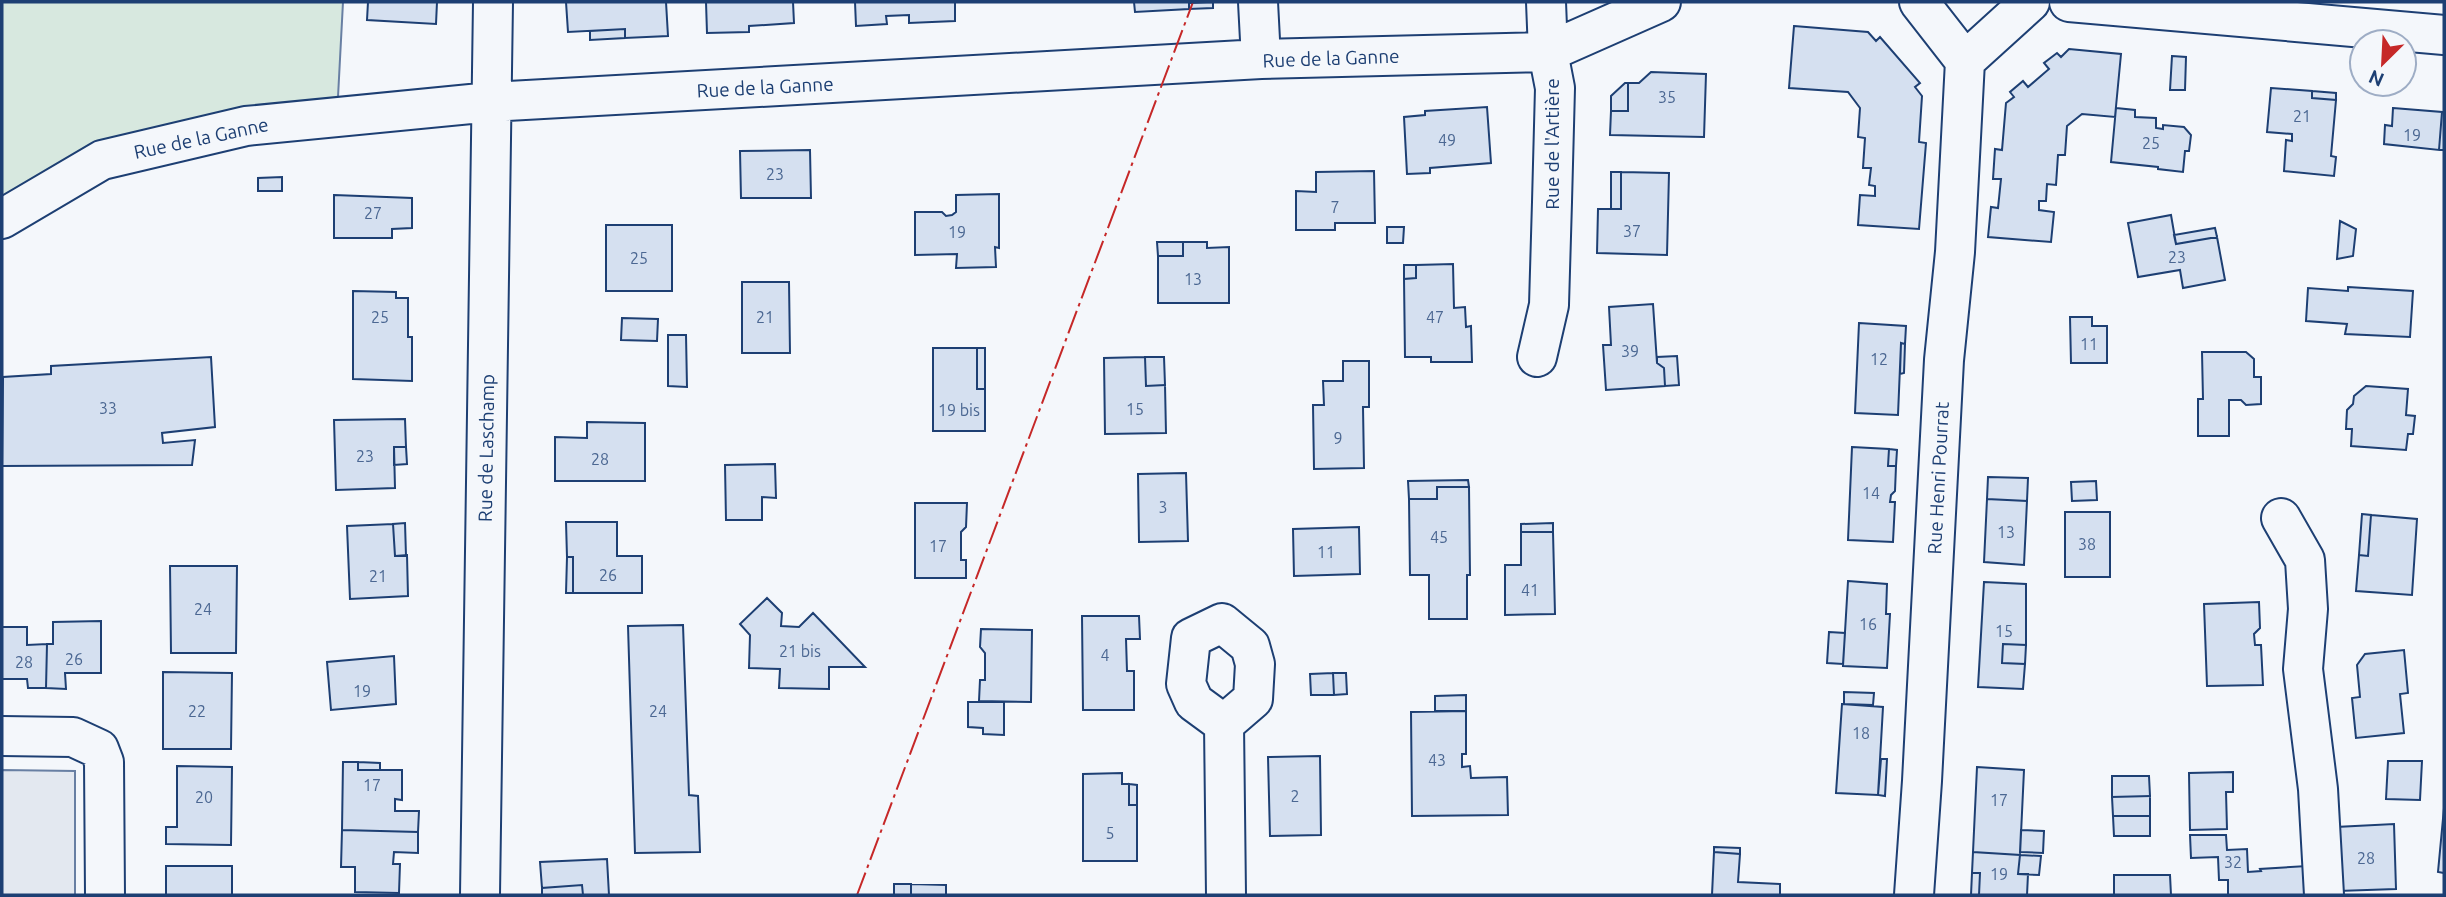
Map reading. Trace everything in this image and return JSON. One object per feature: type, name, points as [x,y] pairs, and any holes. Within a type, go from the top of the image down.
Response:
[{"type":"street","name":"Rue de Laschamp","points":[[480,895],[493,2]]},
{"type":"street","points":[[1258,2],[1261,59]]},
{"type":"street","points":[[1546,2],[1549,52]]},
{"type":"street","name":"Rue de l'Artière","points":[[1537,358],[1549,305],[1555,88],[1549,52],[1661,2]]},
{"type":"street","points":[[1919,2],[1965,61],[2030,2]]},
{"type":"street","points":[[2069,2],[2444,35]]},
{"type":"street","name":"Rue de la Ganne","points":[[2,219],[102,160],[246,125],[491,102],[1261,59],[1549,52]]},
{"type":"street","name":"Rue Henri Pourrat","points":[[1914,895],[1944,360],[1955,251],[1965,61]]},
{"type":"street","points":[[2281,518],[2305,560],[2308,608],[2303,669],[2318,789],[2324,895]]},
{"type":"street","points":[[1224,724],[1226,895]]},
{"type":"street","points":[[2,736],[73,737],[99,749],[104,762],[105,895]]},
{"type":"shaded area","points":[[2,2],[343,2],[337,116],[246,126],[2,219]]},
{"type":"shaded area","points":[[2,770],[75,771],[75,895],[2,895]]},
{"type":"building","points":[[368,2],[437,2],[436,24],[367,20]]},
{"type":"building","points":[[566,2],[666,2],[668,36],[625,38],[625,29],[568,32]]},
{"type":"building","points":[[706,2],[793,2],[794,23],[749,26],[749,32],[707,33]]},
{"type":"building","points":[[855,2],[955,2],[955,21],[909,23],[909,15],[886,16],[887,24],[856,26]]},
{"type":"building","points":[[1134,2],[1213,2],[1189,3],[1189,9],[1135,12]]},
{"type":"building","points":[[1213,2],[1213,8],[1189,9],[1189,3]]},
{"type":"building","points":[[1794,26],[1868,32],[1876,41],[1880,37],[1920,83],[1915,87],[1922,96],[1919,142],[1926,143],[1919,229],[1858,225],[1860,195],[1875,196],[1875,186],[1869,185],[1871,168],[1863,168],[1865,138],[1858,137],[1860,108],[1848,92],[1789,88]]},
{"type":"building","points":[[625,29],[625,38],[590,40],[590,31]]},
{"type":"building","points":[[2069,49],[2121,54],[2115,117],[2082,114],[2067,126],[2065,155],[2058,155],[2056,185],[2047,184],[2046,201],[2039,201],[2039,210],[2054,212],[2051,242],[1988,237],[1991,207],[1998,208],[2001,179],[1993,179],[1995,149],[2002,150],[2006,103],[2014,97],[2010,92],[2023,81],[2028,87],[2049,69],[2044,63],[2057,53],[2061,57]]},
{"type":"building","points":[[2172,56],[2186,57],[2185,90],[2170,90]]},
{"type":"building","points":[[1651,72],[1706,74],[1704,137],[1610,135],[1611,111],[1628,111],[1628,83],[1639,83]]},
{"type":"building","points":[[1628,83],[1628,111],[1611,111],[1611,96]]},
{"type":"building","points":[[2271,88],[2312,91],[2312,98],[2336,100],[2331,156],[2336,157],[2334,176],[2284,171],[2286,140],[2292,141],[2292,134],[2267,132]]},
{"type":"building","points":[[2312,91],[2336,93],[2336,100],[2312,98]]},
{"type":"building","points":[[1487,107],[1491,163],[1430,168],[1430,173],[1407,174],[1404,117],[1425,115],[1425,111]]},
{"type":"building","points":[[2116,108],[2135,110],[2135,117],[2156,118],[2156,128],[2163,129],[2163,125],[2184,127],[2191,135],[2189,151],[2185,151],[2183,172],[2111,162]]},
{"type":"building","points":[[2393,108],[2442,112],[2439,150],[2384,144],[2385,125],[2392,126]]},
{"type":"building","points":[[2442,112],[2444,150],[2439,150]]},
{"type":"building","points":[[810,150],[811,198],[741,198],[740,151]]},
{"type":"building","points":[[1374,171],[1375,223],[1335,223],[1335,230],[1296,230],[1296,191],[1316,192],[1316,172]]},
{"type":"building","points":[[1611,172],[1621,172],[1621,209],[1611,209]]},
{"type":"building","points":[[1621,172],[1669,173],[1667,255],[1597,253],[1598,209],[1621,209]]},
{"type":"building","points":[[282,177],[282,191],[258,191],[258,178]]},
{"type":"building","points":[[999,194],[999,248],[995,247],[996,267],[956,268],[957,254],[915,255],[915,212],[942,212],[946,216],[952,215],[956,212],[956,195]]},
{"type":"building","points":[[334,195],[412,198],[412,228],[392,229],[392,238],[334,238]]},
{"type":"building","points":[[2171,215],[2176,244],[2217,237],[2225,280],[2183,288],[2180,270],[2138,277],[2128,223]]},
{"type":"building","points":[[2340,221],[2356,229],[2353,256],[2337,259]]},
{"type":"building","points":[[606,225],[672,225],[672,291],[606,291]]},
{"type":"building","points":[[1387,227],[1404,227],[1403,243],[1387,243]]},
{"type":"building","points":[[2215,228],[2217,237],[2176,244],[2174,235]]},
{"type":"building","points":[[1157,242],[1183,242],[1183,256],[1158,256]]},
{"type":"building","points":[[1183,242],[1207,242],[1207,248],[1229,247],[1229,303],[1158,303],[1158,256],[1183,256]]},
{"type":"building","points":[[1453,264],[1454,308],[1465,307],[1466,327],[1471,326],[1472,362],[1431,362],[1431,357],[1405,357],[1404,279],[1416,278],[1416,265]]},
{"type":"building","points":[[1404,265],[1416,265],[1416,278],[1404,279]]},
{"type":"building","points":[[742,282],[789,282],[790,353],[742,353]]},
{"type":"building","points":[[2348,287],[2413,291],[2410,337],[2345,334],[2347,324],[2306,321],[2308,288],[2348,291]]},
{"type":"building","points":[[353,291],[396,292],[396,298],[408,298],[408,337],[412,337],[412,381],[353,379]]},
{"type":"building","points":[[1653,304],[1657,363],[1664,368],[1665,386],[1606,390],[1603,345],[1611,345],[1609,307]]},
{"type":"building","points":[[2070,317],[2092,317],[2092,326],[2107,326],[2107,363],[2071,363]]},
{"type":"building","points":[[622,318],[658,319],[657,341],[621,340]]},
{"type":"building","points":[[1859,323],[1906,326],[1905,344],[1901,343],[1898,415],[1855,413]]},
{"type":"building","points":[[668,335],[686,335],[687,387],[668,386]]},
{"type":"building","points":[[1901,343],[1905,344],[1904,373],[1900,374]]},
{"type":"building","points":[[933,348],[977,348],[977,389],[985,389],[985,431],[933,431]]},
{"type":"building","points":[[977,348],[985,348],[985,389],[977,389]]},
{"type":"building","points":[[2202,352],[2246,352],[2254,359],[2254,377],[2261,377],[2261,404],[2246,405],[2241,400],[2229,400],[2229,436],[2198,436],[2198,399],[2203,399]]},
{"type":"building","points":[[1677,356],[1679,385],[1665,386],[1664,368],[1657,363],[1657,357]]},
{"type":"building","points":[[211,357],[215,427],[162,433],[163,443],[195,440],[192,465],[2,466],[3,377],[51,374],[51,366]]},
{"type":"building","points":[[1145,357],[1146,386],[1165,385],[1166,433],[1105,434],[1104,358]]},
{"type":"building","points":[[1145,357],[1164,357],[1165,385],[1146,386]]},
{"type":"building","points":[[1343,361],[1369,361],[1369,407],[1363,407],[1364,468],[1314,469],[1313,405],[1324,405],[1323,381],[1343,381]]},
{"type":"building","points":[[2366,386],[2408,389],[2406,415],[2415,416],[2413,434],[2408,434],[2406,450],[2351,446],[2352,429],[2346,429],[2347,410],[2353,404],[2354,396]]},
{"type":"building","points":[[405,419],[406,447],[394,447],[395,488],[336,490],[334,420]]},
{"type":"building","points":[[587,422],[645,423],[645,481],[555,481],[555,437],[587,438]]},
{"type":"building","points":[[394,447],[406,447],[407,464],[394,465]]},
{"type":"building","points":[[1852,447],[1889,449],[1888,466],[1896,466],[1895,491],[1890,502],[1895,502],[1893,542],[1848,540]]},
{"type":"building","points":[[1889,449],[1897,450],[1896,466],[1888,466]]},
{"type":"building","points":[[775,464],[776,498],[762,497],[762,520],[726,520],[725,465]]},
{"type":"building","points":[[1186,473],[1188,541],[1139,542],[1138,474]]},
{"type":"building","points":[[1988,477],[2028,478],[2027,501],[1987,499]]},
{"type":"building","points":[[1468,480],[1469,487],[1437,487],[1437,499],[1409,499],[1408,481]]},
{"type":"building","points":[[2096,481],[2097,500],[2072,501],[2071,482]]},
{"type":"building","points":[[1437,487],[1469,487],[1470,575],[1467,575],[1467,619],[1429,619],[1429,575],[1410,575],[1409,499],[1437,499]]},
{"type":"building","points":[[1987,499],[2027,501],[2024,565],[1984,562]]},
{"type":"building","points":[[915,503],[967,503],[966,527],[961,532],[961,560],[966,560],[966,578],[915,578]]},
{"type":"building","points":[[2065,512],[2110,512],[2110,577],[2065,577]]},
{"type":"building","points":[[2362,514],[2371,515],[2368,556],[2359,555]]},
{"type":"building","points":[[2371,515],[2417,519],[2412,595],[2356,591],[2359,555],[2368,556]]},
{"type":"building","points":[[566,522],[617,522],[617,556],[642,556],[642,593],[573,593],[573,557],[567,557]]},
{"type":"building","points":[[405,523],[406,556],[395,556],[393,524]]},
{"type":"building","points":[[1553,523],[1553,532],[1521,532],[1521,524]]},
{"type":"building","points":[[393,524],[395,556],[407,555],[408,596],[350,599],[347,526]]},
{"type":"building","points":[[1359,527],[1360,574],[1294,576],[1293,529]]},
{"type":"building","points":[[1521,532],[1553,532],[1555,614],[1505,615],[1505,565],[1521,565]]},
{"type":"building","points":[[567,557],[573,557],[573,593],[566,593]]},
{"type":"building","points":[[170,566],[237,566],[236,653],[171,653]]},
{"type":"building","points":[[1848,581],[1887,584],[1886,614],[1890,614],[1887,668],[1843,666]]},
{"type":"building","points":[[1984,582],[2026,584],[2026,645],[2003,644],[2002,663],[2025,664],[2023,689],[1978,687]]},
{"type":"building","points":[[767,598],[782,613],[781,626],[799,627],[813,613],[865,667],[829,667],[829,689],[779,688],[780,669],[749,668],[750,635],[740,624]]},
{"type":"building","points":[[2259,602],[2260,628],[2254,634],[2255,645],[2261,645],[2263,685],[2207,686],[2204,604]]},
{"type":"building","points":[[1082,616],[1139,616],[1140,639],[1126,639],[1127,671],[1134,671],[1134,710],[1083,710]]},
{"type":"building","points":[[101,621],[101,673],[65,673],[66,689],[46,688],[47,644],[53,644],[53,622]]},
{"type":"building","points":[[683,625],[689,795],[698,796],[700,852],[635,853],[628,626]]},
{"type":"building","points":[[2,627],[27,627],[27,645],[47,644],[46,688],[28,688],[27,679],[2,679]]},
{"type":"building","points":[[981,629],[1032,630],[1031,702],[979,701],[980,680],[985,680],[985,653],[980,647]]},
{"type":"building","points":[[1829,632],[1845,633],[1843,664],[1827,663]]},
{"type":"building","points":[[2003,644],[2026,645],[2025,664],[2002,663]]},
{"type":"building","points":[[2404,650],[2408,693],[2400,694],[2404,733],[2356,738],[2352,698],[2360,697],[2357,665],[2365,654]]},
{"type":"building","points":[[394,656],[396,704],[331,710],[327,662]]},
{"type":"building","points":[[163,672],[232,673],[231,749],[163,749]]},
{"type":"building","points":[[1333,673],[1346,673],[1347,694],[1334,695]]},
{"type":"building","points":[[1333,673],[1334,695],[1311,695],[1310,674]]},
{"type":"building","points":[[1844,692],[1874,693],[1873,705],[1844,704]]},
{"type":"building","points":[[1466,695],[1466,711],[1435,711],[1435,696]]},
{"type":"building","points":[[968,702],[1004,702],[1004,735],[983,734],[983,728],[968,727]]},
{"type":"building","points":[[1842,704],[1883,707],[1878,795],[1836,793]]},
{"type":"building","points":[[1466,711],[1466,754],[1462,754],[1462,767],[1470,766],[1471,778],[1507,777],[1508,815],[1412,816],[1411,712]]},
{"type":"building","points":[[1320,756],[1321,835],[1270,836],[1268,757]]},
{"type":"building","points":[[1881,759],[1887,759],[1885,796],[1878,795]]},
{"type":"building","points":[[2388,761],[2422,761],[2420,800],[2386,799]]},
{"type":"building","points":[[343,762],[358,762],[358,770],[402,770],[402,800],[395,799],[395,811],[419,811],[418,832],[342,830]]},
{"type":"building","points":[[358,762],[380,763],[380,770],[358,770]]},
{"type":"building","points":[[177,766],[232,767],[231,845],[166,844],[166,827],[177,827]]},
{"type":"building","points":[[1977,767],[2024,770],[2020,855],[1973,852]]},
{"type":"building","points":[[2233,772],[2233,792],[2226,792],[2227,829],[2190,830],[2189,773]]},
{"type":"building","points":[[1122,773],[1122,784],[1129,784],[1129,805],[1137,805],[1137,861],[1083,861],[1083,774]]},
{"type":"building","points":[[2112,776],[2149,776],[2150,796],[2112,797]]},
{"type":"building","points":[[1129,784],[1137,785],[1137,805],[1129,805]]},
{"type":"building","points":[[2150,796],[2150,816],[2113,816],[2112,797]]},
{"type":"building","points":[[2444,808],[2444,873],[2438,872]]},
{"type":"building","points":[[2113,816],[2150,816],[2150,836],[2114,836]]},
{"type":"building","points":[[2394,824],[2396,889],[2338,891],[2336,827]]},
{"type":"building","points":[[342,830],[418,832],[418,853],[394,852],[393,864],[400,864],[399,893],[355,892],[355,867],[341,867]]},
{"type":"building","points":[[2021,830],[2044,831],[2043,853],[2020,852]]},
{"type":"building","points":[[2190,835],[2226,835],[2227,850],[2247,849],[2248,872],[2307,866],[2308,895],[2228,895],[2228,880],[2219,880],[2218,857],[2191,858]]},
{"type":"building","points":[[1714,847],[1740,848],[1740,854],[1714,852]]},
{"type":"building","points":[[1714,852],[1740,854],[1738,882],[1780,884],[1780,895],[1712,895]]},
{"type":"building","points":[[1973,852],[2020,855],[2018,874],[2028,874],[2027,895],[1979,895],[1980,873],[1972,873]]},
{"type":"building","points":[[2020,855],[2041,856],[2039,875],[2018,874]]},
{"type":"building","points":[[607,859],[609,895],[583,895],[582,885],[542,888],[540,862]]},
{"type":"building","points":[[166,866],[232,866],[232,895],[166,895]]},
{"type":"building","points":[[1972,873],[1980,873],[1979,895],[1971,895]]},
{"type":"building","points":[[2114,875],[2170,875],[2171,895],[2114,895]]},
{"type":"building","points":[[894,884],[911,884],[911,895],[894,895]]},
{"type":"building","points":[[911,884],[946,885],[946,895],[911,895]]},
{"type":"building","points":[[582,885],[583,895],[542,895],[542,888]]},
{"type":"power","points":[[857,895],[1193,2]]}]
